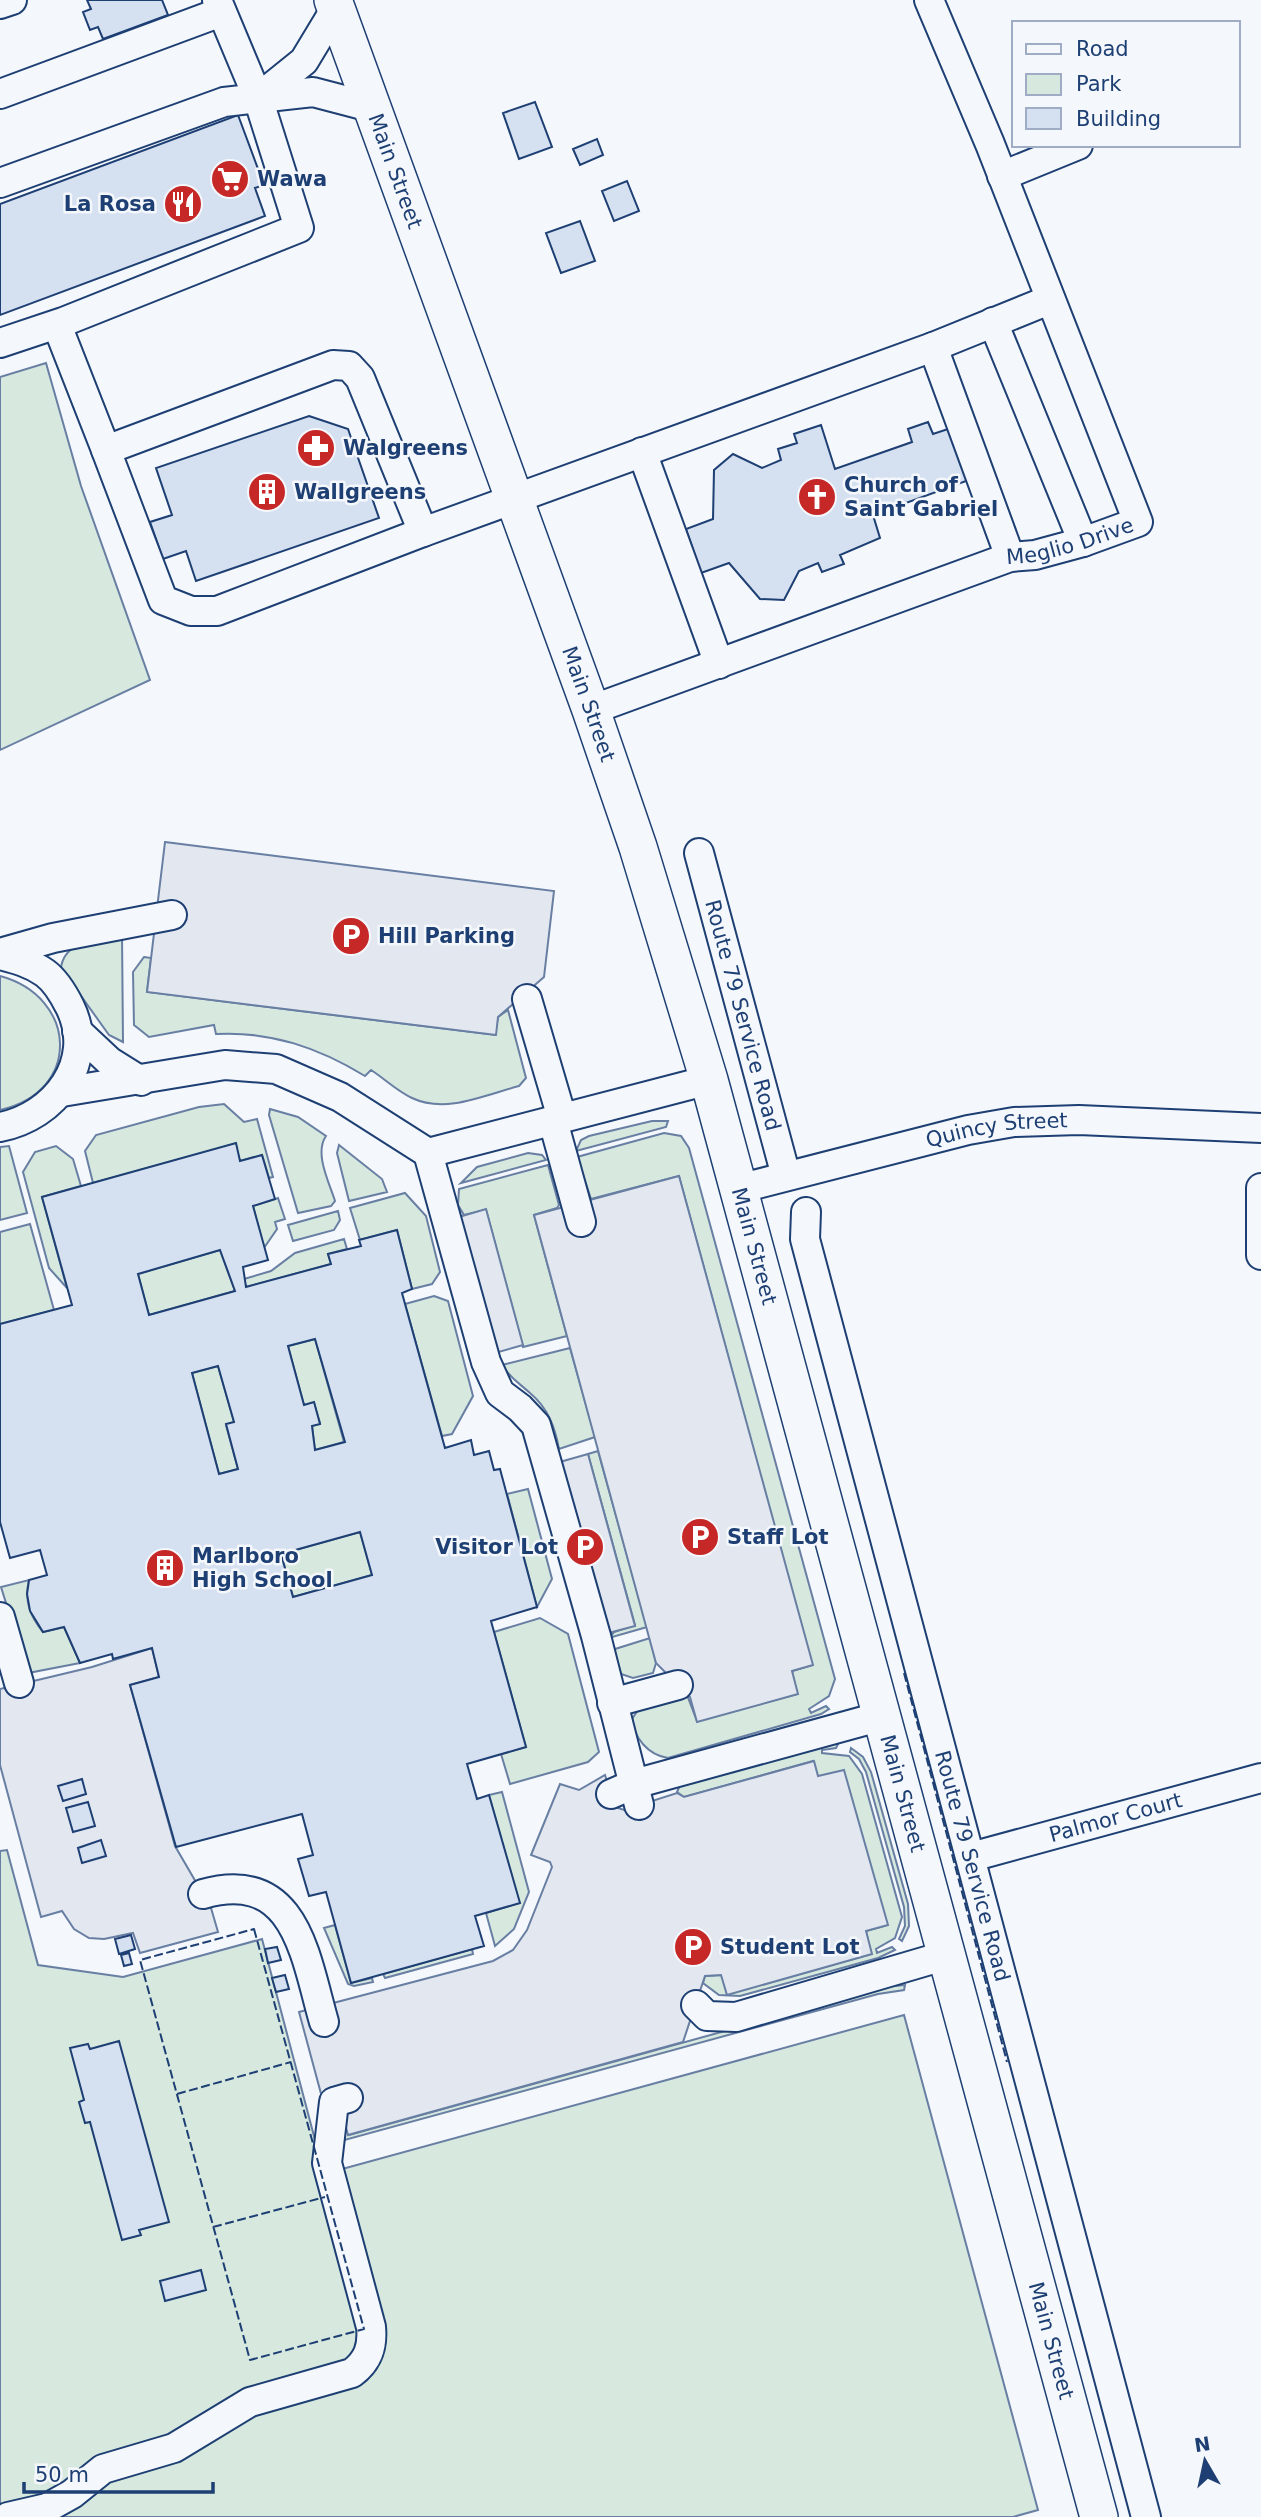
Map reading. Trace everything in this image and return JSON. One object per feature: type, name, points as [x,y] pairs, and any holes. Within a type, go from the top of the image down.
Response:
[{"type":"main road","name":"Main Street","points":[[335,4],[591,710],[638,847],[709,1080],[1099,2517]]},
{"type":"street","points":[[0,4],[12,0]]},
{"type":"street","name":"Meglio Drive","points":[[591,710],[1010,557],[1035,555],[1083,542],[1138,522],[1002,176],[929,0]]},
{"type":"street","points":[[258,98],[304,61],[335,4]]},
{"type":"street","points":[[0,94],[219,6],[258,98],[299,228],[57,325],[0,344]]},
{"type":"street","points":[[0,183],[224,102],[313,92],[374,108]]},
{"type":"street","points":[[1002,176],[1073,147]]},
{"type":"street","points":[[57,325],[163,600],[191,611],[217,611],[642,452],[933,347],[1049,300]]},
{"type":"street","points":[[993,322],[1083,542]]},
{"type":"street","points":[[933,347],[1010,557]]},
{"type":"street","points":[[106,450],[333,365],[349,366],[360,378],[423,533]]},
{"type":"street","points":[[642,452],[719,664]]},
{"type":"street","name":"Route 79 Service Road","points":[[699,853],[786,1176]]},
{"type":"street","points":[[0,954],[53,938],[172,915]]},
{"type":"street","points":[[0,954],[23,960],[46,973],[64,993],[75,1017],[77,1031],[74,1069],[62,1092],[43,1111],[20,1124],[0,1127]]},
{"type":"street","points":[[527,999],[581,1222]]},
{"type":"street","points":[[77,1031],[109,1061],[141,1081]]},
{"type":"street","points":[[62,1092],[101,1083],[141,1081],[225,1065],[276,1069],[340,1097],[428,1153],[486,1362],[500,1393],[520,1408],[536,1426],[612,1703],[628,1795],[882,1716]]},
{"type":"street","points":[[428,1153],[709,1080]]},
{"type":"street","name":"Quincy Street","points":[[738,1189],[968,1130],[1014,1122],[1079,1120],[1261,1128]]},
{"type":"street","points":[[1261,1188],[1261,1255]]},
{"type":"street","name":"Route 79 Service Road","points":[[806,1212],[805,1239],[1146,2517]]},
{"type":"street","points":[[0,1617],[19,1683]]},
{"type":"street","points":[[612,1703],[678,1685]]},
{"type":"street","name":"Palmor Court","points":[[971,1857],[1261,1778]]},
{"type":"street","points":[[202,1894],[228,1887],[260,1896],[284,1909],[302,1942],[324,2022]]},
{"type":"street","points":[[696,2006],[707,2016],[736,2017],[947,1955]]},
{"type":"street","points":[[8,2517],[47,2508],[72,2494],[103,2469],[174,2448],[250,2402],[352,2373],[363,2365],[370,2350],[371,2327],[327,2163],[334,2102],[348,2098]]},
{"type":"green space","points":[[46,363],[81,486],[150,680],[0,750],[0,377]]},
{"type":"green space","points":[[122,934],[123,1042],[109,1035],[61,968],[69,952],[76,947],[93,940]]},
{"type":"green space","points":[[144,957],[151,958],[147,992],[495,1035],[498,1017],[508,1010],[526,1078],[519,1086],[479,1098],[438,1104],[412,1098],[371,1070],[365,1076],[330,1057],[294,1043],[256,1035],[216,1034],[214,1025],[149,1037],[134,1025],[133,972]]},
{"type":"green space","points":[[0,976],[26,987],[44,1003],[56,1023],[60,1044],[57,1065],[46,1084],[27,1100],[0,1110]]},
{"type":"green space","points":[[224,1104],[244,1122],[257,1119],[273,1177],[269,1178],[262,1155],[240,1161],[235,1144],[93,1183],[85,1151],[96,1135],[199,1107]]},
{"type":"green space","points":[[270,1109],[298,1117],[326,1136],[321,1151],[326,1177],[335,1201],[331,1206],[298,1213],[269,1115]]},
{"type":"green space","points":[[652,1121],[668,1121],[666,1127],[576,1151],[581,1140],[589,1136]]},
{"type":"green space","points":[[664,1133],[681,1136],[689,1148],[835,1679],[829,1696],[809,1709],[811,1713],[826,1706],[829,1709],[821,1714],[668,1758],[654,1753],[639,1739],[632,1719],[638,1710],[687,1695],[697,1721],[797,1694],[792,1671],[812,1665],[679,1176],[591,1199],[577,1157]]},
{"type":"green space","points":[[339,1145],[382,1179],[387,1192],[349,1201],[337,1153]]},
{"type":"green space","points":[[9,1146],[27,1213],[0,1220],[0,1147]]},
{"type":"green space","points":[[56,1146],[73,1159],[81,1186],[42,1197],[67,1288],[49,1268],[23,1172],[35,1152]]},
{"type":"green space","points":[[528,1153],[542,1155],[546,1160],[461,1183],[477,1167]]},
{"type":"green space","points":[[548,1165],[559,1205],[534,1215],[567,1336],[523,1347],[486,1210],[464,1215],[458,1205],[459,1189]]},
{"type":"green space","points":[[405,1193],[426,1216],[440,1272],[432,1284],[412,1289],[397,1230],[360,1240],[350,1208]]},
{"type":"green space","points":[[278,1198],[285,1219],[275,1222],[277,1229],[264,1248],[253,1206]]},
{"type":"green space","points":[[338,1211],[340,1220],[334,1230],[293,1241],[288,1225]]},
{"type":"green space","points":[[30,1224],[54,1310],[0,1324],[0,1232]]},
{"type":"green space","points":[[344,1239],[347,1249],[328,1254],[331,1264],[246,1287],[244,1279],[271,1271],[295,1253]]},
{"type":"green space","points":[[220,1250],[235,1291],[149,1315],[138,1274]]},
{"type":"green space","points":[[434,1296],[448,1301],[473,1396],[452,1434],[442,1436],[405,1304]]},
{"type":"green space","points":[[315,1339],[344,1442],[315,1450],[312,1426],[320,1423],[314,1403],[304,1405],[288,1346]]},
{"type":"green space","points":[[570,1348],[595,1437],[559,1449],[546,1412],[502,1365]]},
{"type":"green space","points":[[218,1366],[234,1422],[226,1425],[238,1469],[219,1474],[192,1373]]},
{"type":"green space","points":[[598,1451],[647,1627],[609,1638],[614,1632],[635,1625],[588,1454]]},
{"type":"green space","points":[[528,1489],[552,1579],[537,1607],[507,1494]]},
{"type":"green space","points":[[360,1532],[372,1575],[293,1597],[281,1554]]},
{"type":"green space","points":[[29,1580],[29,1608],[35,1620],[43,1632],[64,1627],[80,1663],[28,1673],[1,1587]]},
{"type":"green space","points":[[540,1618],[568,1634],[599,1752],[588,1762],[510,1784],[501,1754],[526,1747],[494,1632]]},
{"type":"green space","points":[[650,1638],[656,1663],[653,1673],[633,1678],[621,1674],[612,1650]]},
{"type":"green space","points":[[827,1744],[838,1744],[836,1748],[822,1750],[822,1753],[849,1756],[862,1774],[902,1917],[895,1938],[876,1949],[877,1953],[892,1947],[895,1950],[878,1958],[740,1996],[719,1995],[703,1983],[705,1976],[722,1975],[727,1994],[871,1954],[866,1931],[887,1925],[822,1776],[817,1776],[813,1761],[684,1797],[677,1792],[680,1785]]},
{"type":"green space","points":[[851,1748],[863,1757],[871,1772],[908,1904],[909,1926],[902,1941],[899,1939],[905,1926],[904,1907],[866,1772],[859,1759],[850,1752]]},
{"type":"green space","points":[[502,1792],[529,1892],[514,1929],[495,1946],[486,1913],[519,1903],[489,1795]]},
{"type":"green space","points":[[7,1850],[38,1965],[123,1977],[262,1939],[324,2174],[904,2015],[1038,2510],[1013,2517],[0,2517],[0,1851]]},
{"type":"green space","points":[[335,1925],[351,1983],[372,1978],[373,1982],[354,1986],[348,1984],[324,1928]]},
{"type":"green space","points":[[472,1949],[473,1954],[385,1978],[383,1974]]},
{"type":"green space","points":[[905,1985],[904,1990],[878,1994],[341,2141],[342,2113],[349,2135],[884,1987]]},
{"type":"shaded area","name":"Hill Parking","points":[[165,842],[554,891],[544,977],[498,1017],[496,1035],[147,992]]},
{"type":"shaded area","name":"Staff Lot","points":[[679,1176],[813,1665],[792,1671],[798,1694],[697,1722],[690,1697],[656,1663],[534,1215]]},
{"type":"shaded area","points":[[486,1209],[523,1345],[470,1360],[435,1224]]},
{"type":"shaded area","name":"Visitor Lot","points":[[588,1454],[635,1626],[582,1640],[535,1469]]},
{"type":"shaded area","points":[[152,1648],[159,1677],[130,1685],[175,1846],[211,1908],[218,1932],[140,1953],[133,1933],[104,1939],[89,1938],[74,1929],[62,1911],[41,1917],[0,1765],[0,1689],[92,1667]]},
{"type":"shaded area","name":"Student Lot","points":[[814,1761],[818,1776],[844,1770],[888,1925],[866,1931],[872,1954],[727,1995],[721,1975],[705,1976],[683,2042],[348,2135],[342,2113],[323,2101],[299,2012],[493,1961],[513,1950],[527,1930],[552,1867],[550,1862],[531,1855],[560,1784],[579,1790],[605,1775],[615,1807],[624,1810],[677,1793],[684,1797]]},
{"type":"building","points":[[87,0],[162,0],[168,15],[103,39],[98,27],[90,30],[83,12],[91,9]]},
{"type":"building","points":[[535,102],[552,147],[519,159],[503,113]]},
{"type":"building","points":[[238,115],[264,185],[255,188],[265,216],[0,315],[0,204]]},
{"type":"building","points":[[597,139],[603,155],[580,165],[573,149]]},
{"type":"building","points":[[627,181],[639,211],[614,221],[602,191]]},
{"type":"building","points":[[580,221],[595,261],[561,273],[546,233]]},
{"type":"building","name":"Wallgreens","points":[[309,416],[348,429],[379,518],[196,581],[186,551],[163,559],[150,522],[172,515],[156,468]]},
{"type":"building","name":"Church of Saint Gabriel","points":[[928,422],[933,434],[951,428],[969,480],[873,515],[880,538],[840,555],[844,564],[822,572],[818,563],[799,571],[784,600],[760,599],[729,563],[701,573],[686,529],[713,519],[714,470],[733,454],[762,468],[781,460],[778,449],[797,443],[794,434],[821,425],[835,469],[912,442],[908,429]]},
{"type":"building","name":"Marlboro High School","points":[[236,1143],[240,1161],[262,1155],[275,1199],[253,1206],[268,1260],[243,1267],[246,1287],[331,1264],[328,1254],[361,1246],[359,1240],[397,1230],[412,1289],[402,1293],[445,1448],[471,1440],[474,1455],[489,1451],[494,1470],[500,1469],[537,1607],[491,1621],[526,1747],[467,1764],[477,1799],[489,1795],[520,1903],[475,1916],[484,1946],[351,1983],[326,1892],[309,1896],[298,1859],[313,1855],[302,1814],[176,1847],[130,1685],[159,1677],[152,1648],[113,1659],[112,1654],[80,1663],[64,1627],[43,1632],[30,1611],[27,1594],[29,1580],[47,1575],[40,1550],[10,1558],[0,1522],[0,1324],[72,1305],[42,1197]],"holes":[[[220,1250],[235,1291],[149,1315],[138,1274]],[[315,1339],[345,1442],[315,1450],[312,1426],[320,1424],[314,1402],[304,1405],[288,1346]],[[218,1366],[234,1422],[226,1424],[238,1469],[219,1474],[192,1373]],[[360,1532],[372,1575],[293,1597],[281,1554]]]},
{"type":"building","points":[[82,1779],[86,1794],[63,1801],[58,1786]]},
{"type":"building","points":[[88,1802],[95,1826],[73,1832],[66,1808]]},
{"type":"building","points":[[101,1840],[106,1856],[82,1863],[78,1848]]},
{"type":"building","points":[[131,1935],[135,1949],[119,1954],[115,1939]]},
{"type":"building","points":[[277,1947],[281,1960],[268,1963],[265,1949]]},
{"type":"building","points":[[129,1953],[132,1964],[124,1966],[121,1955]]},
{"type":"building","points":[[285,1975],[289,1989],[276,1992],[272,1978]]},
{"type":"building","points":[[119,2041],[169,2222],[139,2230],[141,2235],[122,2240],[90,2122],[85,2123],[79,2102],[84,2100],[70,2048],[88,2044],[90,2049]]},
{"type":"building","points":[[201,2270],[206,2290],[165,2301],[160,2281]]},
{"type":"fence","points":[[904,1673],[1007,2062]]},
{"type":"fence","points":[[254,1929],[364,2329],[250,2360],[140,1960],[254,1929]]},
{"type":"fence","points":[[177,2094],[291,2062]]},
{"type":"fence","points":[[213,2227],[325,2197]]},
{"type":"place","name":"Wawa","points":[[230,179]]},
{"type":"place","name":"La Rosa","points":[[183,204]]},
{"type":"place","name":"Walgreens","points":[[316,448]]},
{"type":"place","name":"Wallgreens","points":[[267,492]]},
{"type":"place","name":"Church of Saint Gabriel","points":[[817,497]]},
{"type":"place","name":"Hill Parking","points":[[351,936]]},
{"type":"place","name":"Staff Lot","points":[[700,1537]]},
{"type":"place","name":"Visitor Lot","points":[[585,1547]]},
{"type":"place","name":"Marlboro High School","points":[[165,1568]]},
{"type":"place","name":"Student Lot","points":[[693,1947]]}]
